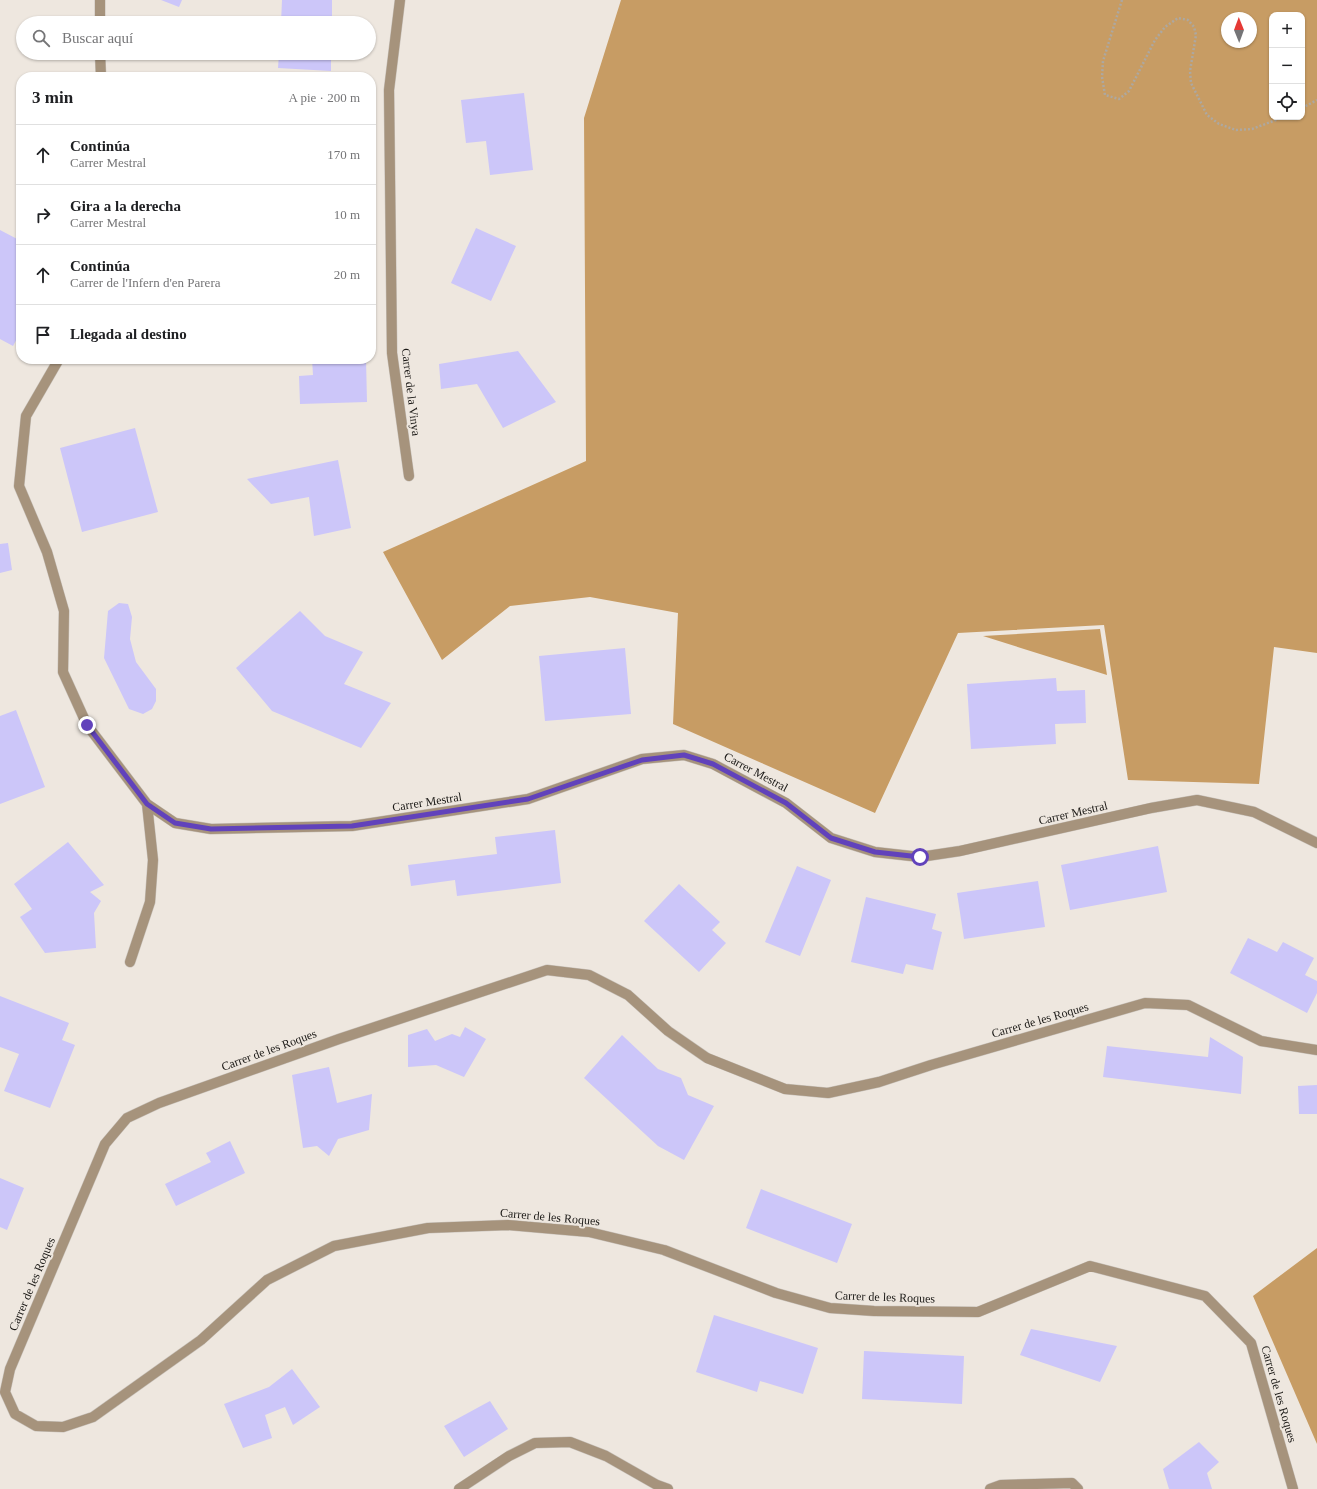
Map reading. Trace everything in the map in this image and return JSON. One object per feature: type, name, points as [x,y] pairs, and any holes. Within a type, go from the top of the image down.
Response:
[{"type":"street","points":[[100,0],[100,16]]},
{"type":"street","name":"Carrer de la Vinya","points":[[400,0],[389,90],[392,353],[409,476]]},
{"type":"street","points":[[100,60],[101,72]]},
{"type":"street","points":[[56,364],[26,416],[19,486],[47,552],[64,611],[63,672],[87,725],[147,804],[153,860],[150,902],[130,962]]},
{"type":"street","name":"Carrer Mestral","points":[[147,804],[175,823],[211,829],[352,826],[528,799],[642,760],[684,755],[713,764],[786,803],[831,838],[875,852],[920,857],[954,852],[1152,808],[1197,800],[1254,812],[1317,843]]},
{"type":"street","name":"Carrer de les Roques","points":[[1293,1489],[1251,1343],[1205,1296],[1090,1266],[978,1312],[874,1311],[830,1308],[776,1293],[664,1250],[589,1232],[508,1225],[428,1228],[334,1246],[267,1280],[200,1340],[93,1417],[63,1427],[36,1426],[15,1414],[5,1392],[5,1368],[105,1144],[126,1118],[159,1103],[339,1039],[547,970],[589,975],[628,995],[668,1031],[707,1058],[785,1089],[828,1093],[879,1082],[931,1065],[1145,1003],[1188,1005],[1260,1041],[1317,1050]]},
{"type":"street","points":[[458,1489],[509,1456],[535,1443],[570,1442],[606,1456],[657,1486],[668,1489]]},
{"type":"street","points":[[990,1489],[1001,1485],[1072,1483],[1078,1489]]},
{"type":"path","points":[[1122,0],[1103,61],[1102,77],[1105,95],[1119,99],[1129,91],[1155,40],[1165,27],[1178,18],[1188,20],[1194,27],[1196,35],[1190,71],[1191,83],[1207,115],[1219,124],[1236,130],[1252,129],[1276,120]]},
{"type":"path","points":[[1305,106],[1317,100]]},
{"type":"shaded area","points":[[621,0],[1317,0],[1317,653],[1274,647],[1259,784],[1128,780],[1104,625],[958,633],[875,813],[673,724],[678,613],[590,597],[510,606],[442,660],[383,552],[586,461],[584,118]]},
{"type":"shaded area","points":[[1100,629],[1107,675],[983,636]]},
{"type":"shaded area","points":[[1317,1248],[1317,1444],[1253,1296]]},
{"type":"building","points":[[161,0],[182,0],[179,7]]},
{"type":"building","points":[[282,0],[332,0],[332,16],[281,16]]},
{"type":"building","points":[[279,60],[331,60],[331,71],[278,68]]},
{"type":"building","points":[[524,93],[533,170],[490,175],[486,141],[466,143],[461,100]]},
{"type":"building","points":[[476,228],[516,246],[491,301],[451,283]]},
{"type":"building","points":[[0,230],[16,238],[16,340],[13,346],[0,339]]},
{"type":"building","points":[[518,351],[556,402],[503,428],[477,384],[441,389],[439,364]]},
{"type":"building","points":[[312,364],[366,364],[367,402],[300,404],[299,376],[313,375]]},
{"type":"building","points":[[135,428],[158,512],[82,532],[60,448]]},
{"type":"building","points":[[338,460],[351,528],[314,536],[309,497],[271,504],[247,479]]},
{"type":"building","points":[[8,543],[12,570],[0,573],[0,544]]},
{"type":"building","points":[[119,603],[128,604],[132,617],[130,639],[136,662],[156,689],[156,701],[152,709],[143,714],[129,709],[104,658],[108,611]]},
{"type":"building","points":[[300,611],[325,636],[363,652],[344,684],[391,703],[361,748],[272,711],[236,668]]},
{"type":"building","points":[[625,648],[631,714],[545,721],[539,656]]},
{"type":"building","points":[[1056,678],[1057,691],[1085,690],[1086,723],[1055,724],[1056,744],[971,749],[967,684]]},
{"type":"building","points":[[16,710],[45,787],[0,804],[0,716]]},
{"type":"building","points":[[555,830],[561,883],[457,896],[455,880],[411,886],[408,865],[497,854],[495,837]]},
{"type":"building","points":[[68,842],[104,885],[90,892],[101,901],[94,913],[96,948],[45,953],[20,917],[32,909],[14,884]]},
{"type":"building","points":[[1158,846],[1167,892],[1070,910],[1061,865]]},
{"type":"building","points":[[797,866],[831,880],[800,956],[765,942]]},
{"type":"building","points":[[1038,881],[1045,927],[964,939],[957,893]]},
{"type":"building","points":[[679,884],[720,922],[712,930],[726,943],[699,972],[644,921]]},
{"type":"building","points":[[866,897],[936,914],[932,929],[942,932],[933,970],[906,964],[903,974],[851,962]]},
{"type":"building","points":[[1248,938],[1277,952],[1283,942],[1314,958],[1305,975],[1317,981],[1317,993],[1307,1013],[1230,973]]},
{"type":"building","points":[[0,996],[69,1023],[62,1040],[75,1045],[50,1108],[4,1091],[19,1054],[0,1047]]},
{"type":"building","points":[[465,1027],[486,1039],[464,1077],[436,1065],[408,1067],[408,1035],[427,1029],[435,1041],[452,1034],[460,1037]]},
{"type":"building","points":[[622,1035],[658,1069],[681,1078],[688,1095],[714,1106],[684,1160],[658,1146],[584,1078]]},
{"type":"building","points":[[1210,1037],[1243,1057],[1241,1094],[1103,1077],[1107,1046],[1208,1057]]},
{"type":"building","points":[[329,1067],[337,1103],[372,1094],[369,1130],[338,1139],[329,1156],[317,1146],[303,1148],[292,1075]]},
{"type":"building","points":[[1317,1085],[1317,1114],[1299,1114],[1298,1086]]},
{"type":"building","points":[[230,1141],[245,1173],[176,1206],[165,1184],[211,1162],[206,1153]]},
{"type":"building","points":[[0,1178],[24,1188],[7,1230],[0,1227]]},
{"type":"building","points":[[761,1189],[852,1224],[837,1263],[746,1228]]},
{"type":"building","points":[[714,1315],[818,1348],[803,1394],[760,1381],[757,1392],[696,1372]]},
{"type":"building","points":[[1031,1329],[1117,1346],[1100,1382],[1020,1355]]},
{"type":"building","points":[[864,1351],[964,1356],[962,1404],[862,1399]]},
{"type":"building","points":[[292,1369],[320,1407],[293,1425],[285,1407],[265,1415],[272,1438],[243,1448],[224,1404],[269,1387]]},
{"type":"building","points":[[490,1401],[508,1429],[464,1457],[444,1426]]},
{"type":"building","points":[[1199,1442],[1219,1462],[1207,1473],[1212,1489],[1169,1489],[1163,1469]]},
{"type":"route","points":[[87,725],[147,804],[175,823],[211,829],[352,826],[528,799],[642,760],[684,755],[713,764],[786,803],[831,838],[875,852],[920,857]]}]
